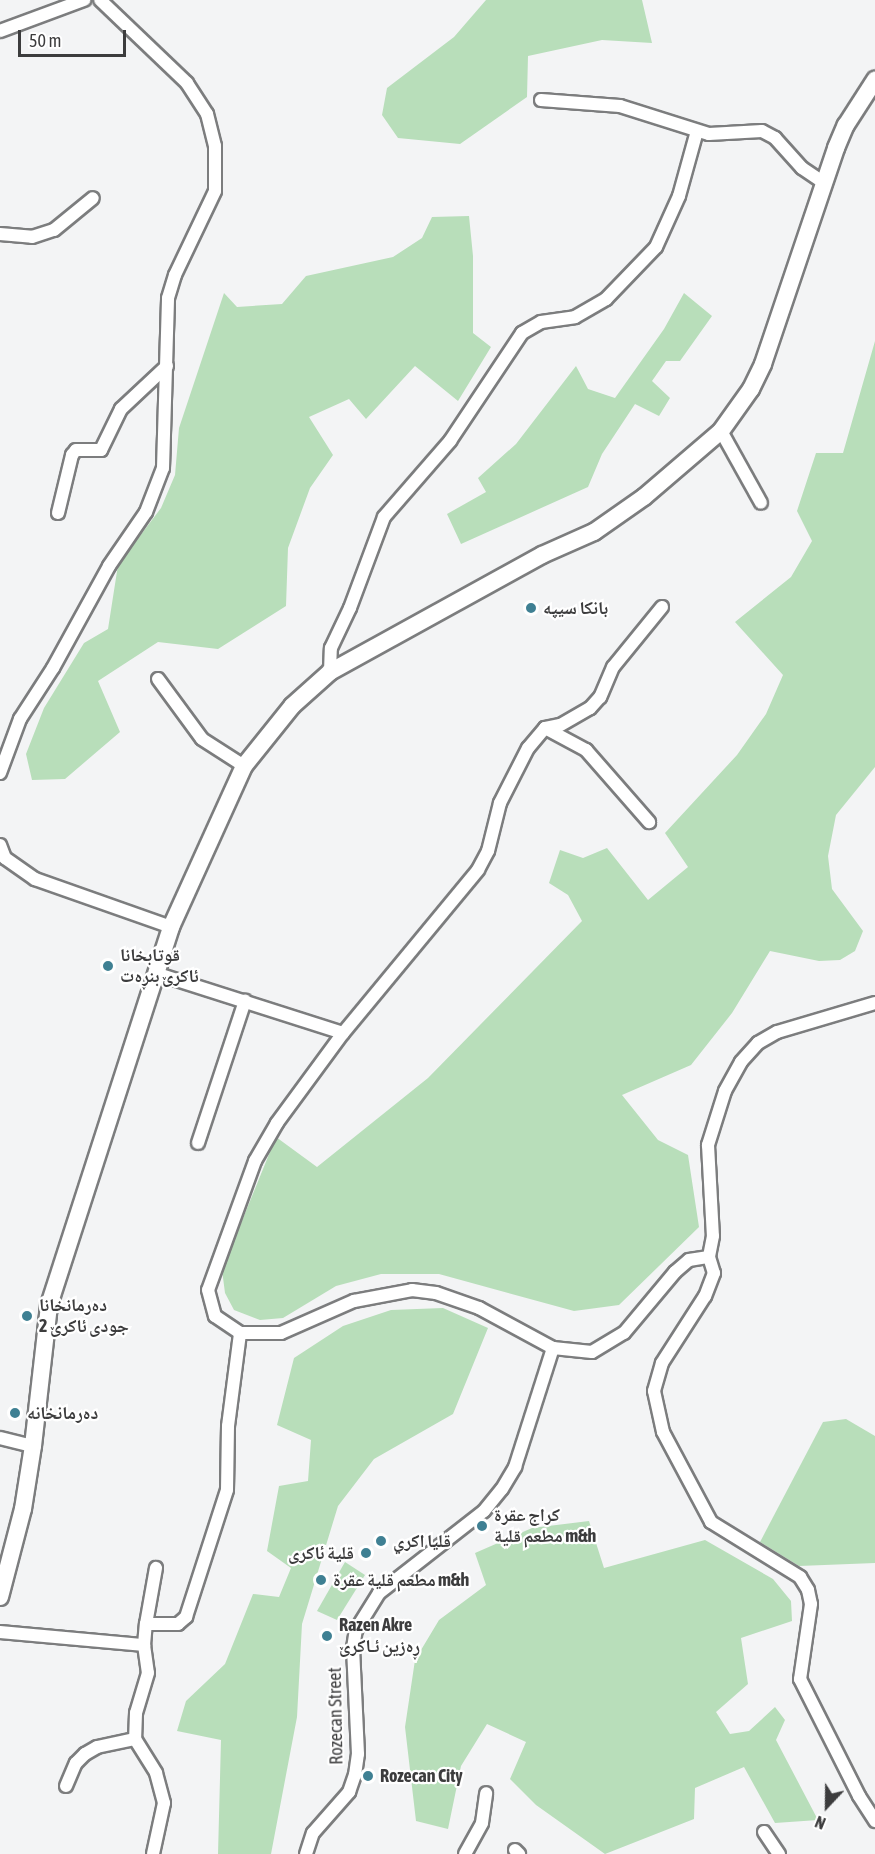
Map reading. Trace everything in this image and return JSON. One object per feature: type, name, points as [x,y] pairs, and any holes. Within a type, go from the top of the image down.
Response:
[{"type":"street","points":[[0,31],[84,0]]},
{"type":"street","points":[[0,773],[20,719],[53,668],[109,566],[146,512],[162,468],[168,298],[175,275],[215,191],[215,146],[207,114],[187,83],[100,0]]},
{"type":"street","points":[[0,1597],[23,1509],[33,1446],[49,1305],[171,927],[244,766],[292,706],[330,672],[542,555],[594,532],[644,497],[721,431],[751,389],[763,364],[823,182],[846,125],[875,80]]},
{"type":"street","points":[[541,100],[620,106],[697,131],[727,136],[762,131],[776,138],[802,168],[823,182]]},
{"type":"street","points":[[330,672],[331,648],[350,608],[384,517],[450,441],[522,333],[541,322],[575,317],[606,299],[656,247],[675,206],[697,131]]},
{"type":"street","points":[[0,234],[32,237],[54,230],[93,198]]},
{"type":"street","points":[[58,513],[72,455],[76,450],[101,450],[121,409],[167,366]]},
{"type":"street","points":[[721,431],[761,503]]},
{"type":"street","points":[[662,607],[613,667],[600,697],[590,708],[560,725],[545,728],[528,748],[509,783],[488,851],[477,870],[343,1033],[265,1142],[213,1270],[208,1290],[213,1310],[240,1332],[281,1334],[354,1301],[412,1290],[436,1293],[479,1308],[553,1348],[592,1352],[613,1343],[675,1272],[689,1260],[709,1257]]},
{"type":"street","points":[[158,679],[202,739],[244,766]]},
{"type":"street","points":[[545,728],[586,750],[650,822]]},
{"type":"street","points":[[0,845],[5,858],[35,879],[171,927]]},
{"type":"street","points":[[155,973],[343,1033]]},
{"type":"street","points":[[198,1143],[245,1001]]},
{"type":"street","points":[[875,1003],[777,1032],[758,1043],[741,1062],[725,1091],[708,1145],[713,1236],[709,1257],[714,1273],[705,1296],[656,1377],[654,1401],[663,1432],[711,1522],[800,1577],[808,1590],[811,1604],[800,1678],[859,1796],[875,1821]]},
{"type":"street","points":[[146,1624],[178,1624],[186,1617],[190,1607],[227,1490],[228,1426],[240,1332]]},
{"type":"street","name":"Rozecan Street","points":[[306,1854],[314,1833],[349,1792],[356,1775],[358,1754],[353,1648],[356,1630],[379,1593],[484,1511],[502,1489],[515,1467],[553,1348]]},
{"type":"street","points":[[0,1438],[33,1446]]},
{"type":"street","points":[[153,1854],[162,1826],[162,1787],[135,1739],[136,1713],[148,1673],[144,1645],[156,1568]]},
{"type":"street","points":[[0,1632],[144,1645]]},
{"type":"street","points":[[66,1786],[76,1763],[85,1754],[107,1744],[135,1739]]},
{"type":"street","points":[[465,1854],[482,1823],[486,1793]]},
{"type":"street","points":[[764,1832],[779,1854]]},
{"type":"green space","points":[[486,0],[642,0],[652,43],[602,40],[528,56],[527,97],[460,144],[398,138],[382,115],[387,88],[454,37]]},
{"type":"green space","points":[[469,216],[473,256],[473,333],[491,347],[458,401],[415,366],[366,419],[349,399],[309,417],[333,455],[310,488],[288,548],[286,606],[218,649],[158,642],[98,681],[120,732],[65,779],[32,780],[26,754],[44,708],[84,643],[108,629],[118,565],[161,508],[175,475],[179,428],[224,293],[237,307],[282,304],[306,276],[393,257],[422,238],[432,217]]},
{"type":"green space","points":[[684,293],[712,316],[680,361],[666,361],[652,381],[670,398],[659,416],[635,404],[602,454],[588,487],[461,544],[447,514],[486,492],[478,478],[516,444],[576,366],[588,389],[615,398],[664,329]]},
{"type":"green space","points":[[875,341],[875,767],[836,815],[828,856],[832,889],[863,931],[855,951],[840,960],[819,961],[770,951],[732,1013],[691,1065],[622,1095],[658,1140],[688,1155],[699,1227],[619,1305],[574,1311],[439,1274],[381,1274],[336,1286],[283,1318],[260,1320],[234,1310],[225,1293],[222,1270],[276,1137],[317,1167],[428,1078],[582,921],[568,895],[549,883],[560,850],[583,858],[607,848],[648,900],[688,867],[665,833],[737,755],[766,714],[783,675],[735,622],[791,577],[812,541],[797,511],[816,453],[843,453]]},
{"type":"green space","points":[[443,1308],[488,1328],[453,1414],[374,1459],[338,1506],[302,1624],[297,1717],[271,1854],[218,1854],[221,1740],[177,1731],[186,1701],[225,1664],[253,1594],[279,1597],[291,1568],[267,1551],[279,1486],[308,1481],[311,1440],[277,1425],[294,1358],[343,1326],[391,1310]]},
{"type":"green space","points":[[846,1419],[875,1436],[875,1563],[799,1566],[760,1542],[823,1422]]},
{"type":"green space","points":[[589,1521],[604,1568],[705,1540],[773,1579],[791,1601],[792,1621],[741,1638],[748,1684],[716,1712],[730,1734],[749,1731],[775,1707],[785,1720],[776,1740],[818,1820],[775,1823],[744,1767],[695,1788],[694,1819],[605,1854],[536,1805],[510,1779],[526,1742],[487,1724],[461,1766],[448,1829],[416,1821],[405,1727],[415,1660],[439,1620],[486,1585],[475,1553],[532,1528]]},
{"type":"green space","points":[[345,1562],[365,1575],[337,1620],[317,1611]]},
{"type":"place","name":"بانکا سیپە","points":[[531,608]]},
{"type":"place","name":"قوتابخانا ئاکرێ بنڕەت","points":[[108,966]]},
{"type":"place","name":"دەرمانخانا جودی ئاکرێ 2","points":[[27,1316]]},
{"type":"place","name":"دەرمانخانە","points":[[15,1413]]},
{"type":"place","name":"كراج عقرة مطعم قلية m&h","points":[[482,1526]]},
{"type":"place","name":"قليا اكري","points":[[381,1541]]},
{"type":"place","name":"قلية ئاكرى","points":[[366,1553]]},
{"type":"place","name":"مطعم قلية عقرة m&h","points":[[321,1580]]},
{"type":"place","name":"Razen Akre ڕەزین ئـاکرێ","points":[[327,1636]]},
{"type":"place","name":"Rozecan City","points":[[368,1776]]}]
